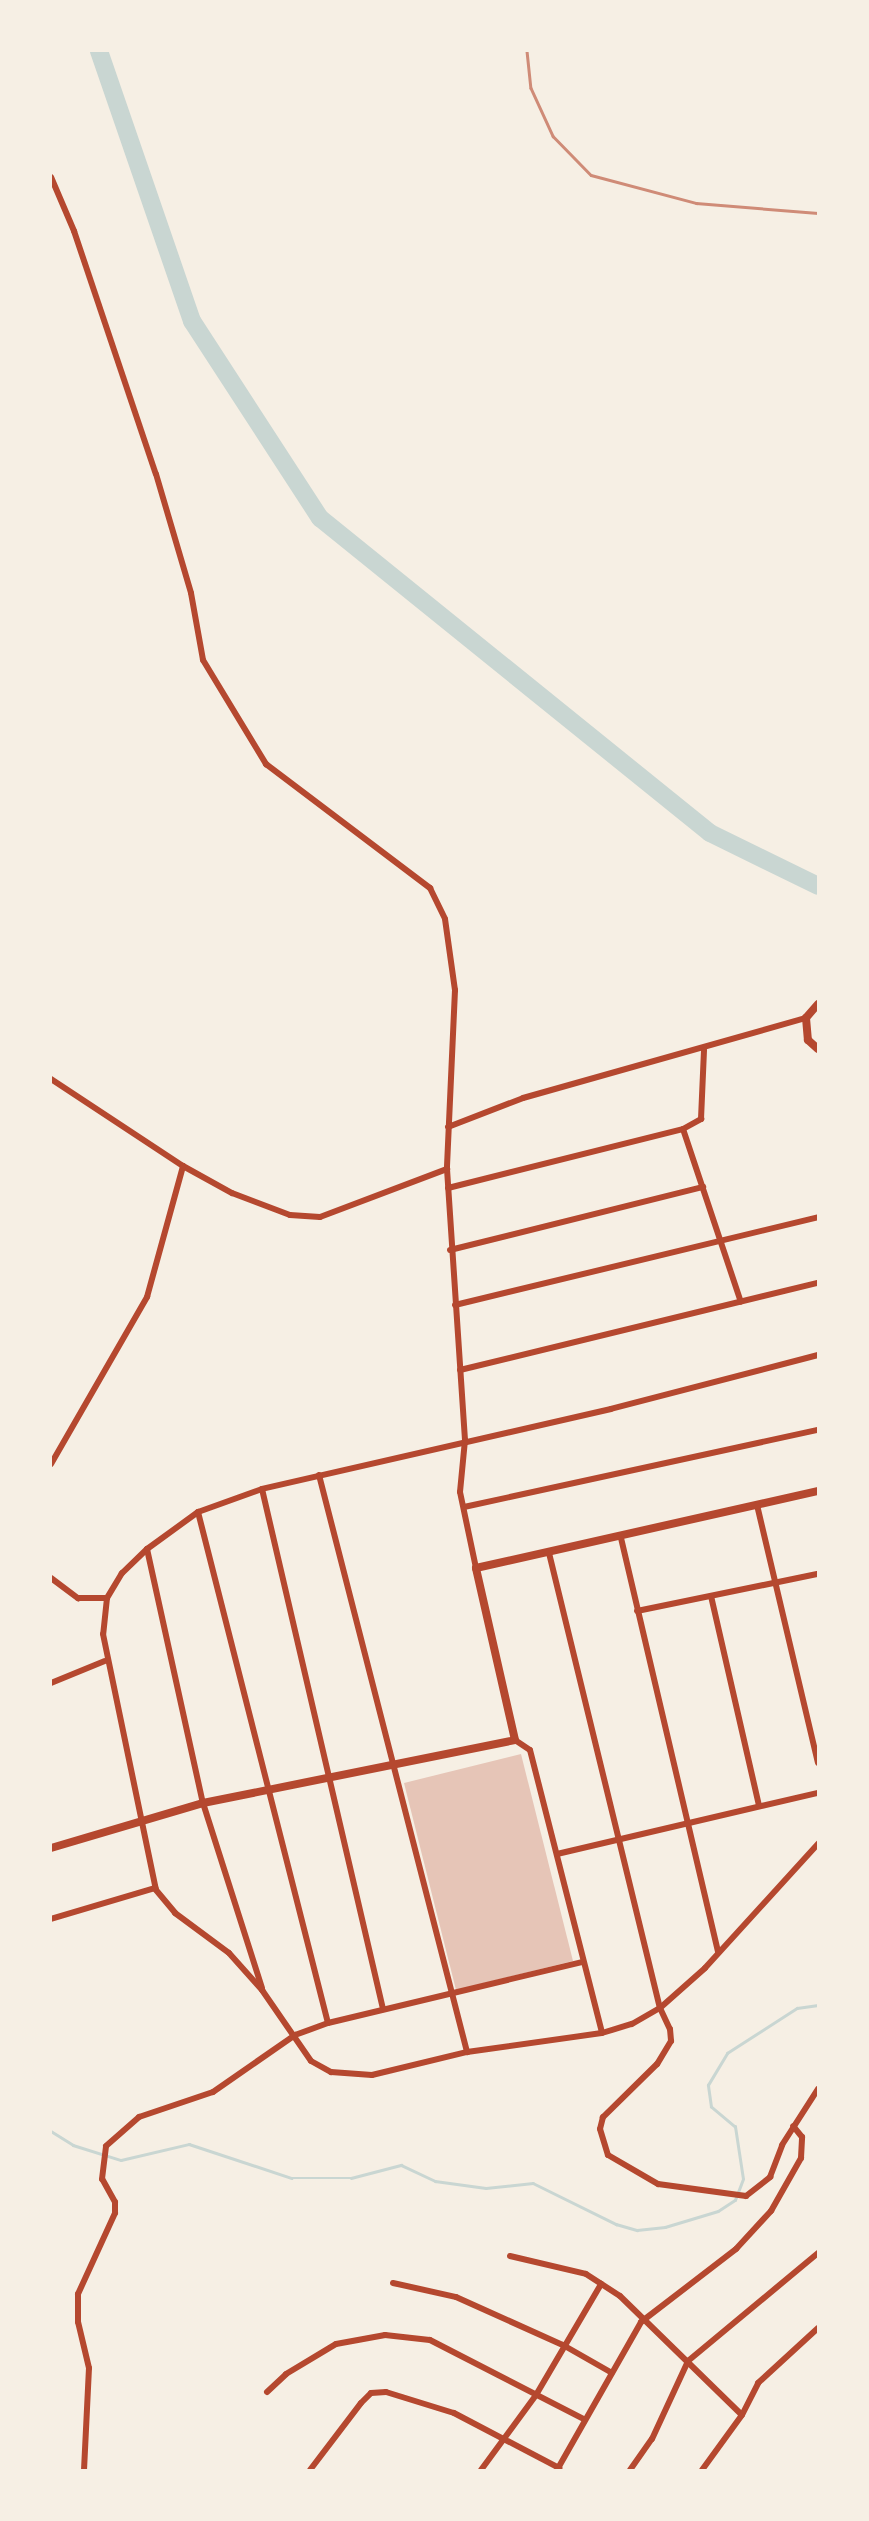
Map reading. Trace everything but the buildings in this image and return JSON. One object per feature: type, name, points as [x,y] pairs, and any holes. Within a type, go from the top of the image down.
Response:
[{"type":"main road","points":[[818,1004],[806,1018],[808,1040],[818,1049]]},
{"type":"main road","points":[[52,1844],[203,1803],[515,1740],[476,1568],[621,1538],[818,1491]]},
{"type":"street","points":[[51,177],[74,231],[156,474],[191,593],[203,660],[266,764],[430,888],[445,919],[455,990],[447,1169],[450,1250],[465,1440],[460,1492],[476,1568]]},
{"type":"street","points":[[449,1127],[546,1091],[704,1050],[806,1018]]},
{"type":"street","points":[[448,1188],[683,1129],[701,1119],[704,1050]]},
{"type":"street","points":[[51,1079],[183,1166],[263,1208],[320,1217],[447,1169]]},
{"type":"street","points":[[683,1129],[741,1302]]},
{"type":"street","points":[[51,1464],[147,1297],[183,1166]]},
{"type":"street","points":[[450,1250],[703,1187]]},
{"type":"street","points":[[455,1305],[818,1217]]},
{"type":"street","points":[[460,1370],[818,1283]]},
{"type":"street","points":[[818,1355],[262,1489],[198,1512],[147,1549],[122,1573],[107,1598],[105,1661],[155,1888],[175,1913],[229,1953],[262,1990],[311,2061],[331,2072],[372,2075],[467,2052],[602,2034],[632,2024],[660,2008],[718,1953],[818,1844]]},
{"type":"street","points":[[464,1507],[818,1430]]},
{"type":"street","points":[[319,1475],[467,2052]]},
{"type":"street","points":[[262,1489],[383,2009]]},
{"type":"street","points":[[757,1505],[818,1763]]},
{"type":"street","points":[[198,1512],[328,2022]]},
{"type":"street","points":[[621,1538],[718,1953]]},
{"type":"street","points":[[147,1549],[203,1803],[262,1990]]},
{"type":"street","points":[[549,1553],[660,2008],[671,2041],[643,2081],[603,2117],[603,2143],[608,2155],[642,2178],[746,2196],[770,2177],[793,2126],[818,2089]]},
{"type":"street","points":[[637,1611],[818,1574]]},
{"type":"street","points":[[51,1578],[78,1598],[107,1598]]},
{"type":"street","points":[[711,1596],[759,1807]]},
{"type":"street","points":[[51,1683],[105,1661]]},
{"type":"street","points":[[515,1740],[530,1751],[602,2034]]},
{"type":"street","points":[[557,1854],[818,1793]]},
{"type":"street","points":[[51,1919],[155,1888]]},
{"type":"street","points":[[84,2470],[89,2368],[78,2322],[78,2294],[115,2213],[115,2202],[102,2179],[106,2148],[139,2116],[214,2092],[295,2035],[328,2022],[582,1962]]},
{"type":"street","points":[[310,2470],[371,2393],[415,2399],[505,2440],[558,2469],[584,2419],[646,2317],[736,2249],[771,2211],[801,2158],[802,2137],[793,2126]]},
{"type":"street","points":[[630,2470],[652,2439],[688,2361],[818,2253]]},
{"type":"street","points":[[510,2256],[586,2274],[601,2284],[646,2317],[742,2414]]},
{"type":"street","points":[[393,2283],[456,2297],[563,2345],[612,2373]]},
{"type":"street","points":[[481,2470],[536,2395],[601,2284]]},
{"type":"street","points":[[702,2470],[742,2414],[758,2383],[818,2328]]},
{"type":"street","points":[[267,2392],[286,2374],[336,2344],[385,2335],[430,2340],[584,2419]]},
{"type":"waterway","points":[[99,51],[192,321],[320,518],[710,833],[818,886]]},
{"type":"waterway","points":[[51,2131],[73,2145],[121,2160],[189,2144],[292,2178],[351,2178],[401,2165],[435,2181],[486,2188],[533,2183],[616,2224],[637,2230],[665,2227],[718,2211],[735,2200],[743,2179],[735,2127],[711,2107],[708,2085],[727,2053],[797,2008],[818,2005]]},
{"type":"railway","points":[[527,51],[531,88],[553,136],[591,175],[696,203],[818,213]]}]
